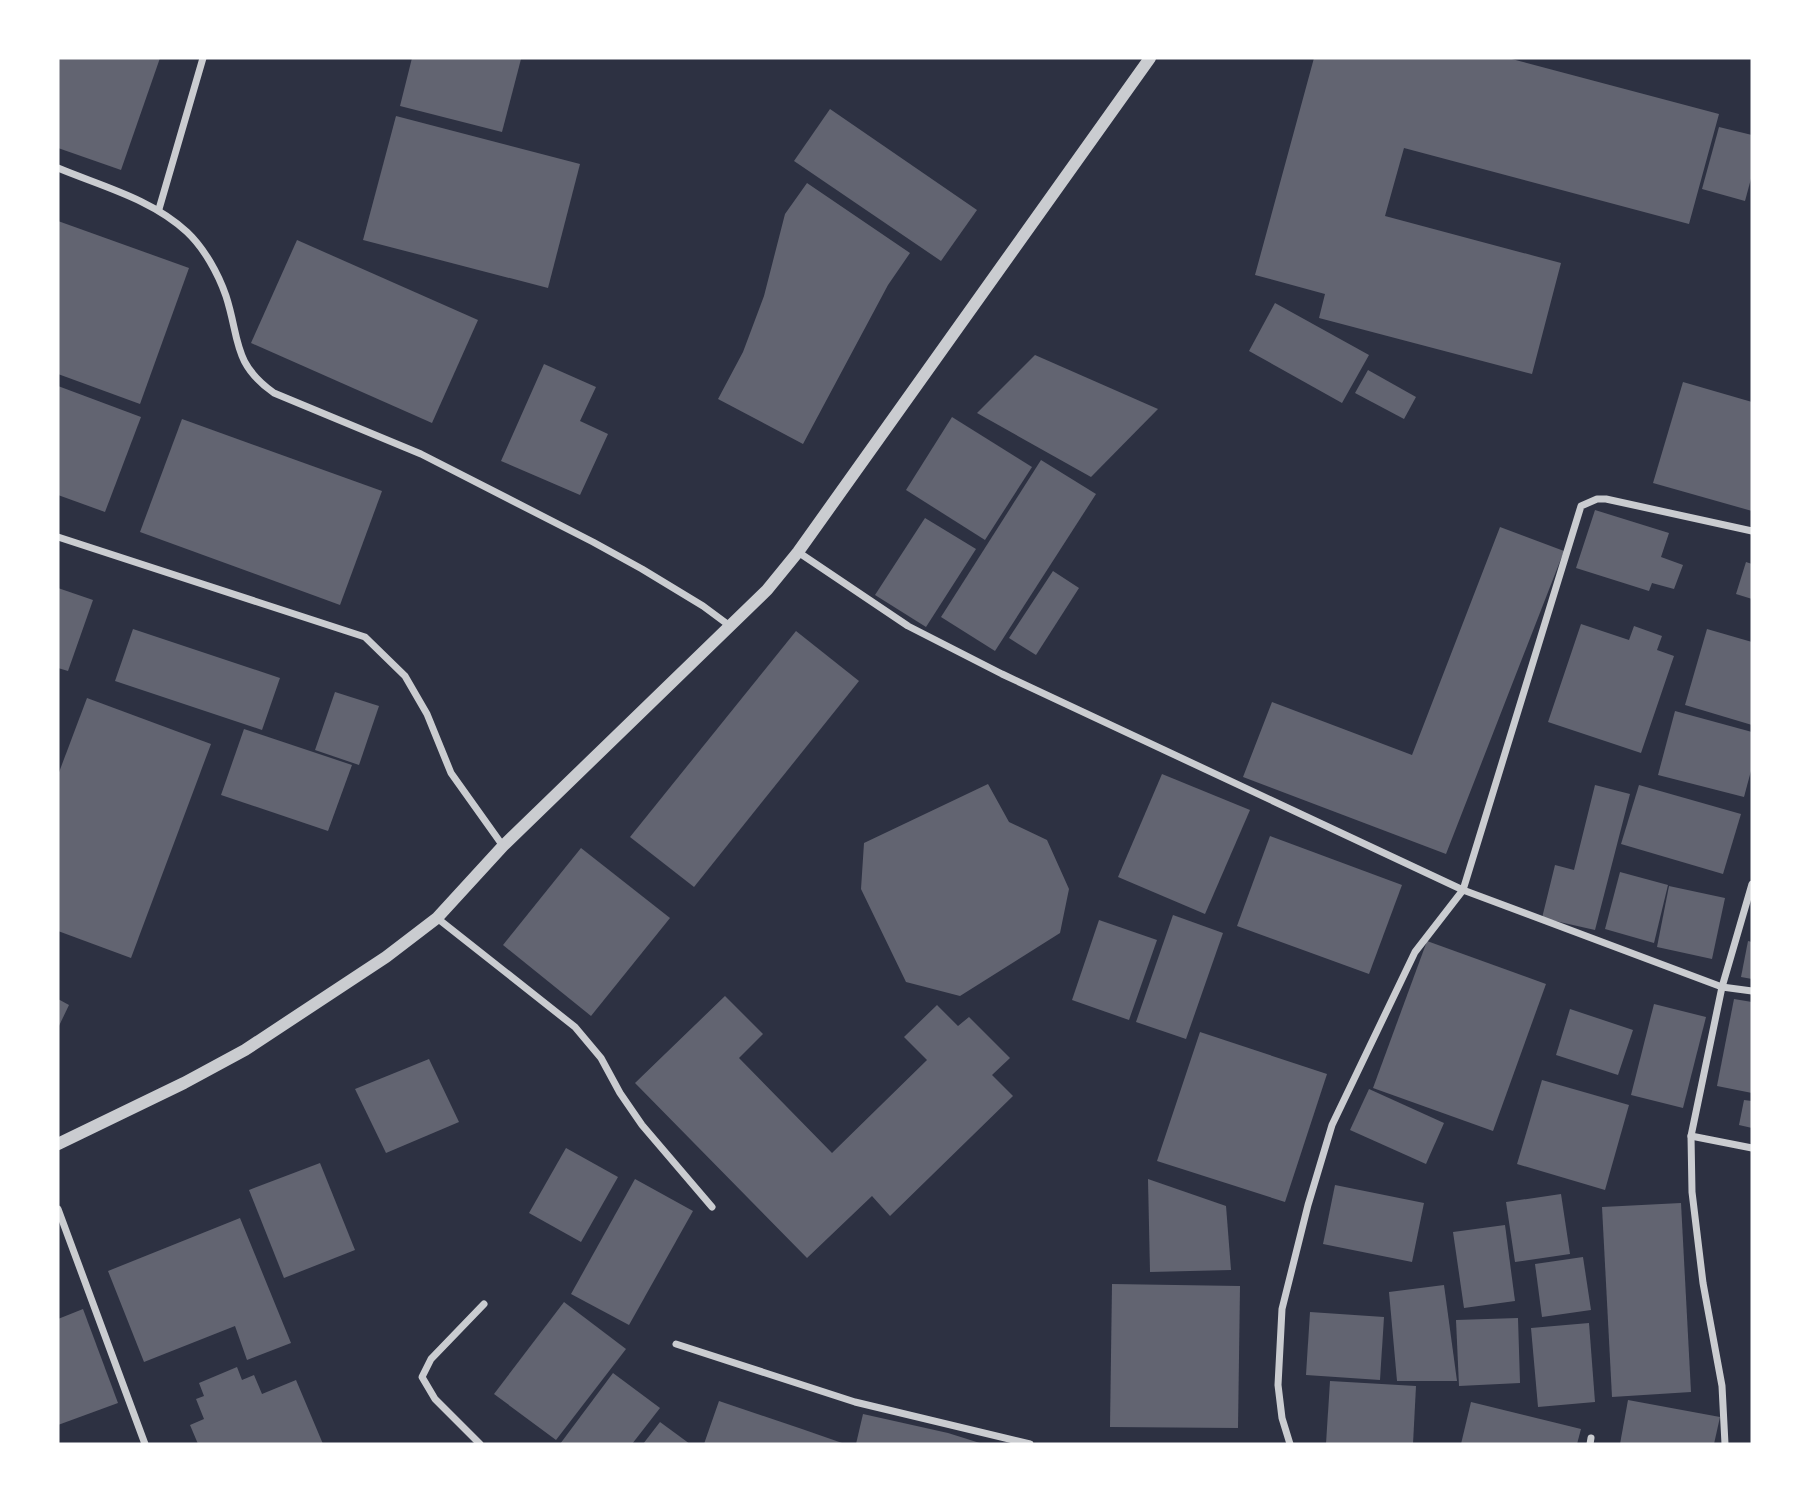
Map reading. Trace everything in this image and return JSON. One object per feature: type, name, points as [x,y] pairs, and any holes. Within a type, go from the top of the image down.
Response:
[{"type":"street","points":[[159,209],[203,58]]},
{"type":"street","points":[[58,1144],[184,1083],[244,1050],[386,957],[437,918],[503,846],[767,590],[798,552],[1150,58]]},
{"type":"street","points":[[58,168],[159,209],[188,233],[206,255],[225,295],[239,352],[247,368],[259,382],[274,393],[421,454],[642,569],[703,606],[730,626]]},
{"type":"street","points":[[1290,1444],[1282,1418],[1278,1384],[1282,1309],[1308,1205],[1332,1125],[1415,952],[1462,890],[1581,506],[1597,499],[1606,499],[1752,531]]},
{"type":"street","points":[[58,537],[365,637],[405,676],[427,714],[451,773],[503,846]]},
{"type":"street","points":[[798,552],[908,626],[990,668],[1462,890],[1722,987],[1752,991]]},
{"type":"street","points":[[1725,1444],[1722,1386],[1703,1283],[1692,1192],[1691,1136],[1722,987],[1752,884]]},
{"type":"street","points":[[437,918],[575,1027],[601,1058],[642,1125],[712,1206]]},
{"type":"street","points":[[1691,1136],[1752,1148]]},
{"type":"street","points":[[58,1209],[145,1444]]},
{"type":"street","points":[[480,1444],[435,1399],[422,1377],[431,1359],[484,1304]]},
{"type":"street","points":[[676,1344],[855,1402],[1030,1444]]},
{"type":"building","points":[[58,58],[160,58],[121,170],[58,148]]},
{"type":"building","points":[[412,58],[521,59],[502,132],[400,106]]},
{"type":"building","points":[[1314,58],[1508,58],[1719,114],[1689,224],[1404,148],[1385,216],[1561,263],[1532,374],[1319,318],[1325,294],[1255,275]]},
{"type":"building","points":[[830,109],[977,210],[941,261],[794,161]]},
{"type":"building","points":[[396,116],[580,164],[548,288],[363,240]]},
{"type":"building","points":[[1719,127],[1752,135],[1752,175],[1745,201],[1702,189]]},
{"type":"building","points":[[807,183],[910,253],[888,285],[803,444],[718,399],[743,352],[764,296],[785,214]]},
{"type":"building","points":[[58,221],[189,268],[140,404],[58,374]]},
{"type":"building","points":[[297,240],[478,320],[432,423],[251,343]]},
{"type":"building","points":[[1275,303],[1369,355],[1342,403],[1249,351]]},
{"type":"building","points":[[1035,355],[1158,409],[1091,477],[977,413]]},
{"type":"building","points":[[544,364],[596,387],[580,421],[608,434],[580,495],[501,461]]},
{"type":"building","points":[[1368,370],[1416,397],[1404,419],[1355,393]]},
{"type":"building","points":[[1683,382],[1752,402],[1752,511],[1653,483]]},
{"type":"building","points":[[58,386],[141,417],[105,512],[58,495]]},
{"type":"building","points":[[952,417],[1032,467],[985,540],[906,490]]},
{"type":"building","points":[[182,419],[382,491],[340,605],[140,532]]},
{"type":"building","points":[[1041,460],[1096,494],[995,651],[941,617]]},
{"type":"building","points":[[1595,510],[1669,533],[1661,557],[1683,565],[1674,589],[1652,583],[1649,591],[1576,568]]},
{"type":"building","points":[[925,518],[976,549],[926,627],[875,595]]},
{"type":"building","points":[[1500,527],[1564,551],[1446,854],[1243,777],[1272,702],[1412,755]]},
{"type":"building","points":[[1746,562],[1752,564],[1752,599],[1736,594]]},
{"type":"building","points":[[1053,571],[1079,588],[1036,655],[1009,638]]},
{"type":"building","points":[[58,588],[93,600],[68,671],[58,668]]},
{"type":"building","points":[[1581,624],[1629,640],[1634,626],[1662,636],[1657,650],[1674,656],[1641,753],[1548,722]]},
{"type":"building","points":[[133,629],[280,678],[262,730],[115,681]]},
{"type":"building","points":[[1707,629],[1752,642],[1752,725],[1685,705]]},
{"type":"building","points":[[796,631],[859,681],[694,887],[630,837]]},
{"type":"building","points":[[335,692],[379,706],[359,765],[315,750]]},
{"type":"building","points":[[87,698],[211,744],[131,958],[58,931],[58,775]]},
{"type":"building","points":[[1675,711],[1752,732],[1752,767],[1744,797],[1658,775]]},
{"type":"building","points":[[244,729],[352,765],[328,831],[221,795]]},
{"type":"building","points":[[1162,774],[1250,810],[1205,914],[1118,877]]},
{"type":"building","points":[[988,784],[1009,822],[1047,840],[1069,889],[1060,933],[960,996],[906,982],[861,889],[864,843]]},
{"type":"building","points":[[1595,785],[1630,794],[1595,930],[1542,918],[1555,865],[1574,870]]},
{"type":"building","points":[[1639,785],[1741,814],[1723,874],[1621,844]]},
{"type":"building","points":[[1270,836],[1402,885],[1369,974],[1237,926]]},
{"type":"building","points":[[581,848],[670,918],[591,1016],[503,945]]},
{"type":"building","points":[[1620,872],[1668,885],[1654,943],[1605,929]]},
{"type":"building","points":[[1669,886],[1725,898],[1712,959],[1657,947]]},
{"type":"building","points":[[1173,915],[1223,933],[1186,1039],[1136,1022]]},
{"type":"building","points":[[1099,920],[1157,940],[1129,1020],[1072,1000]]},
{"type":"building","points":[[1427,941],[1546,984],[1493,1131],[1373,1088]]},
{"type":"building","points":[[1748,941],[1752,942],[1752,979],[1741,977]]},
{"type":"building","points":[[725,996],[763,1034],[739,1058],[832,1153],[927,1060],[904,1037],[937,1005],[958,1026],[969,1017],[1010,1058],[992,1075],[1013,1096],[890,1216],[872,1196],[807,1258],[635,1083]]},
{"type":"building","points":[[58,999],[69,1005],[58,1028]]},
{"type":"building","points":[[1734,999],[1752,1002],[1752,1093],[1717,1086]]},
{"type":"building","points":[[1654,1004],[1706,1017],[1683,1108],[1631,1095]]},
{"type":"building","points":[[1570,1009],[1633,1030],[1618,1075],[1556,1055]]},
{"type":"building","points":[[1200,1032],[1327,1074],[1285,1202],[1157,1161]]},
{"type":"building","points":[[429,1059],[459,1122],[386,1153],[355,1089]]},
{"type":"building","points":[[1542,1080],[1629,1105],[1605,1190],[1517,1164]]},
{"type":"building","points":[[1369,1089],[1444,1123],[1426,1164],[1350,1130]]},
{"type":"building","points":[[1744,1100],[1752,1101],[1752,1128],[1739,1125]]},
{"type":"building","points":[[566,1148],[618,1177],[581,1242],[529,1213]]},
{"type":"building","points":[[320,1163],[355,1250],[284,1278],[249,1190]]},
{"type":"building","points":[[635,1179],[693,1211],[629,1325],[571,1294]]},
{"type":"building","points":[[1148,1179],[1226,1206],[1231,1270],[1150,1272]]},
{"type":"building","points":[[1335,1185],[1424,1203],[1412,1262],[1323,1244]]},
{"type":"building","points":[[1561,1194],[1570,1254],[1515,1262],[1506,1202]]},
{"type":"building","points":[[1681,1203],[1691,1392],[1612,1397],[1602,1207]]},
{"type":"building","points":[[240,1218],[291,1343],[247,1360],[235,1326],[144,1362],[108,1271]]},
{"type":"building","points":[[1505,1225],[1515,1301],[1464,1308],[1453,1232]]},
{"type":"building","points":[[1583,1257],[1591,1310],[1542,1317],[1535,1264]]},
{"type":"building","points":[[1112,1284],[1240,1286],[1238,1428],[1110,1427]]},
{"type":"building","points":[[1444,1285],[1457,1381],[1397,1381],[1389,1292]]},
{"type":"building","points":[[564,1302],[626,1349],[556,1440],[494,1394]]},
{"type":"building","points":[[83,1309],[118,1403],[58,1425],[58,1319]]},
{"type":"building","points":[[1310,1312],[1384,1317],[1380,1380],[1306,1375]]},
{"type":"building","points":[[1518,1318],[1520,1383],[1459,1386],[1456,1320]]},
{"type":"building","points":[[1589,1323],[1595,1402],[1538,1407],[1531,1328]]},
{"type":"building","points":[[237,1367],[242,1380],[254,1375],[262,1394],[296,1380],[323,1444],[198,1444],[190,1425],[204,1419],[196,1399],[204,1396],[199,1383]]},
{"type":"building","points":[[613,1373],[660,1408],[632,1444],[560,1444]]},
{"type":"building","points":[[1330,1381],[1416,1386],[1413,1444],[1326,1444]]},
{"type":"building","points":[[1628,1400],[1720,1417],[1714,1444],[1620,1444]]},
{"type":"building","points":[[719,1401],[802,1429],[845,1444],[704,1444]]},
{"type":"building","points":[[1471,1402],[1581,1429],[1577,1444],[1461,1444]]},
{"type":"building","points":[[863,1414],[948,1433],[983,1444],[856,1444]]},
{"type":"building","points":[[660,1422],[690,1444],[643,1444]]}]
